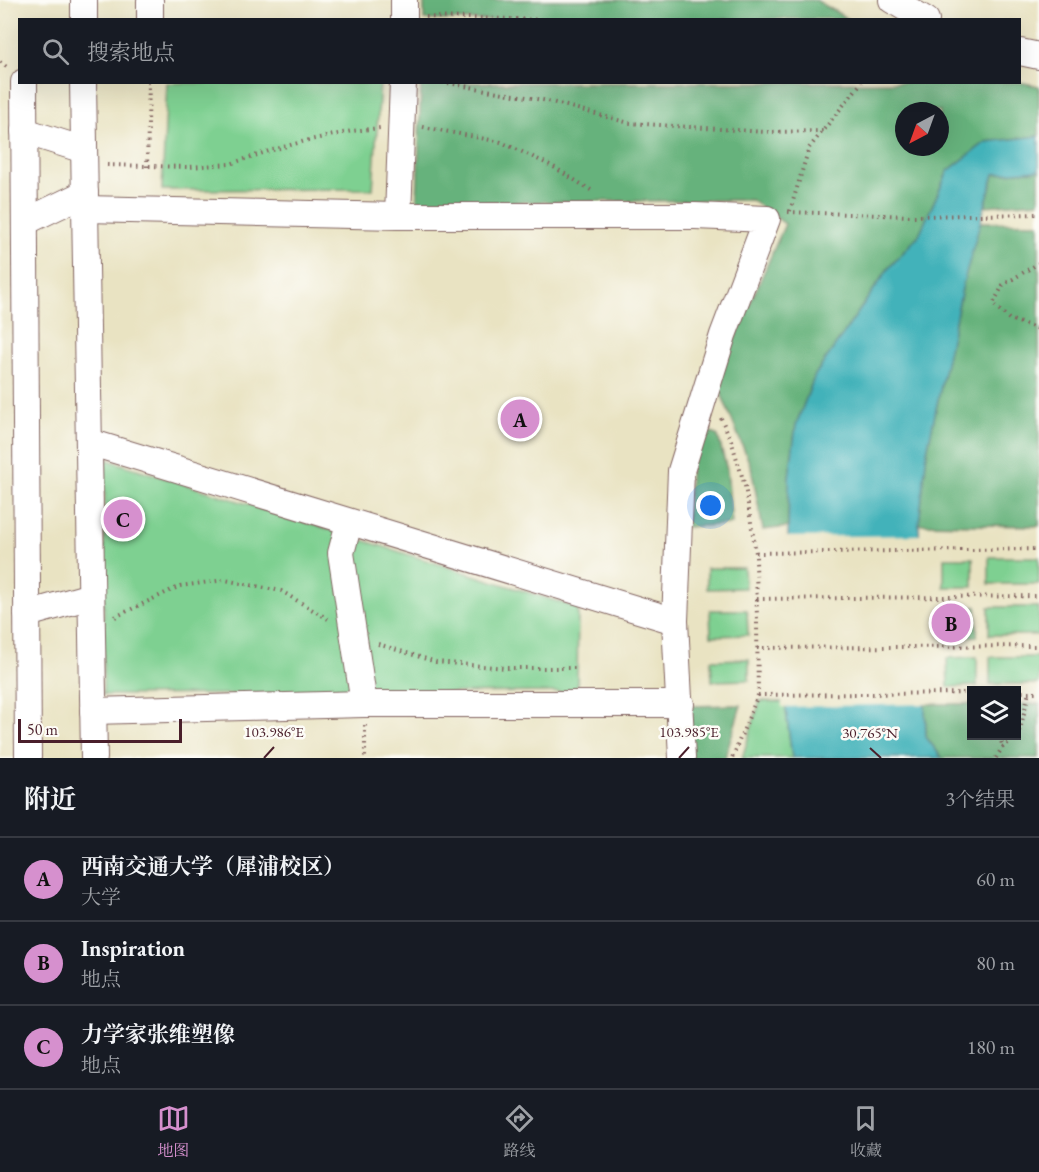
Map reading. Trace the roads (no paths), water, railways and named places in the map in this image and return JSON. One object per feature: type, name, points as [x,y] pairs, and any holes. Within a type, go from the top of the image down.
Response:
[{"type":"street","points":[[84,0],[84,18]]},
{"type":"street","points":[[150,0],[150,18]]},
{"type":"street","points":[[404,0],[404,18]]},
{"type":"street","points":[[892,0],[923,18]]},
{"type":"street","points":[[1021,52],[1039,56]]},
{"type":"street","points":[[24,84],[28,758]]},
{"type":"street","points":[[83,84],[94,758]]},
{"type":"street","points":[[398,216],[403,84]]},
{"type":"street","points":[[24,131],[84,157]]},
{"type":"street","points":[[24,222],[85,201],[398,216],[779,215],[723,336],[681,471],[675,621],[682,758]]},
{"type":"street","points":[[89,442],[675,621]]},
{"type":"street","points":[[349,523],[341,553],[364,704]]},
{"type":"street","points":[[27,614],[91,596]]},
{"type":"street","points":[[93,711],[364,704],[681,704]]},
{"type":"water","points":[[1039,136],[1039,170],[994,174],[963,284],[927,451],[919,524],[926,737],[942,758],[792,758],[785,702],[789,477],[796,425],[815,375],[888,269],[919,235],[948,171],[986,142]]},
{"type":"place","name":"西南交通大学（犀浦校区）","points":[[520,419]]},
{"type":"place","name":"力学家张维塑像","points":[[123,519]]},
{"type":"place","name":"Inspiration","points":[[951,623]]}]
